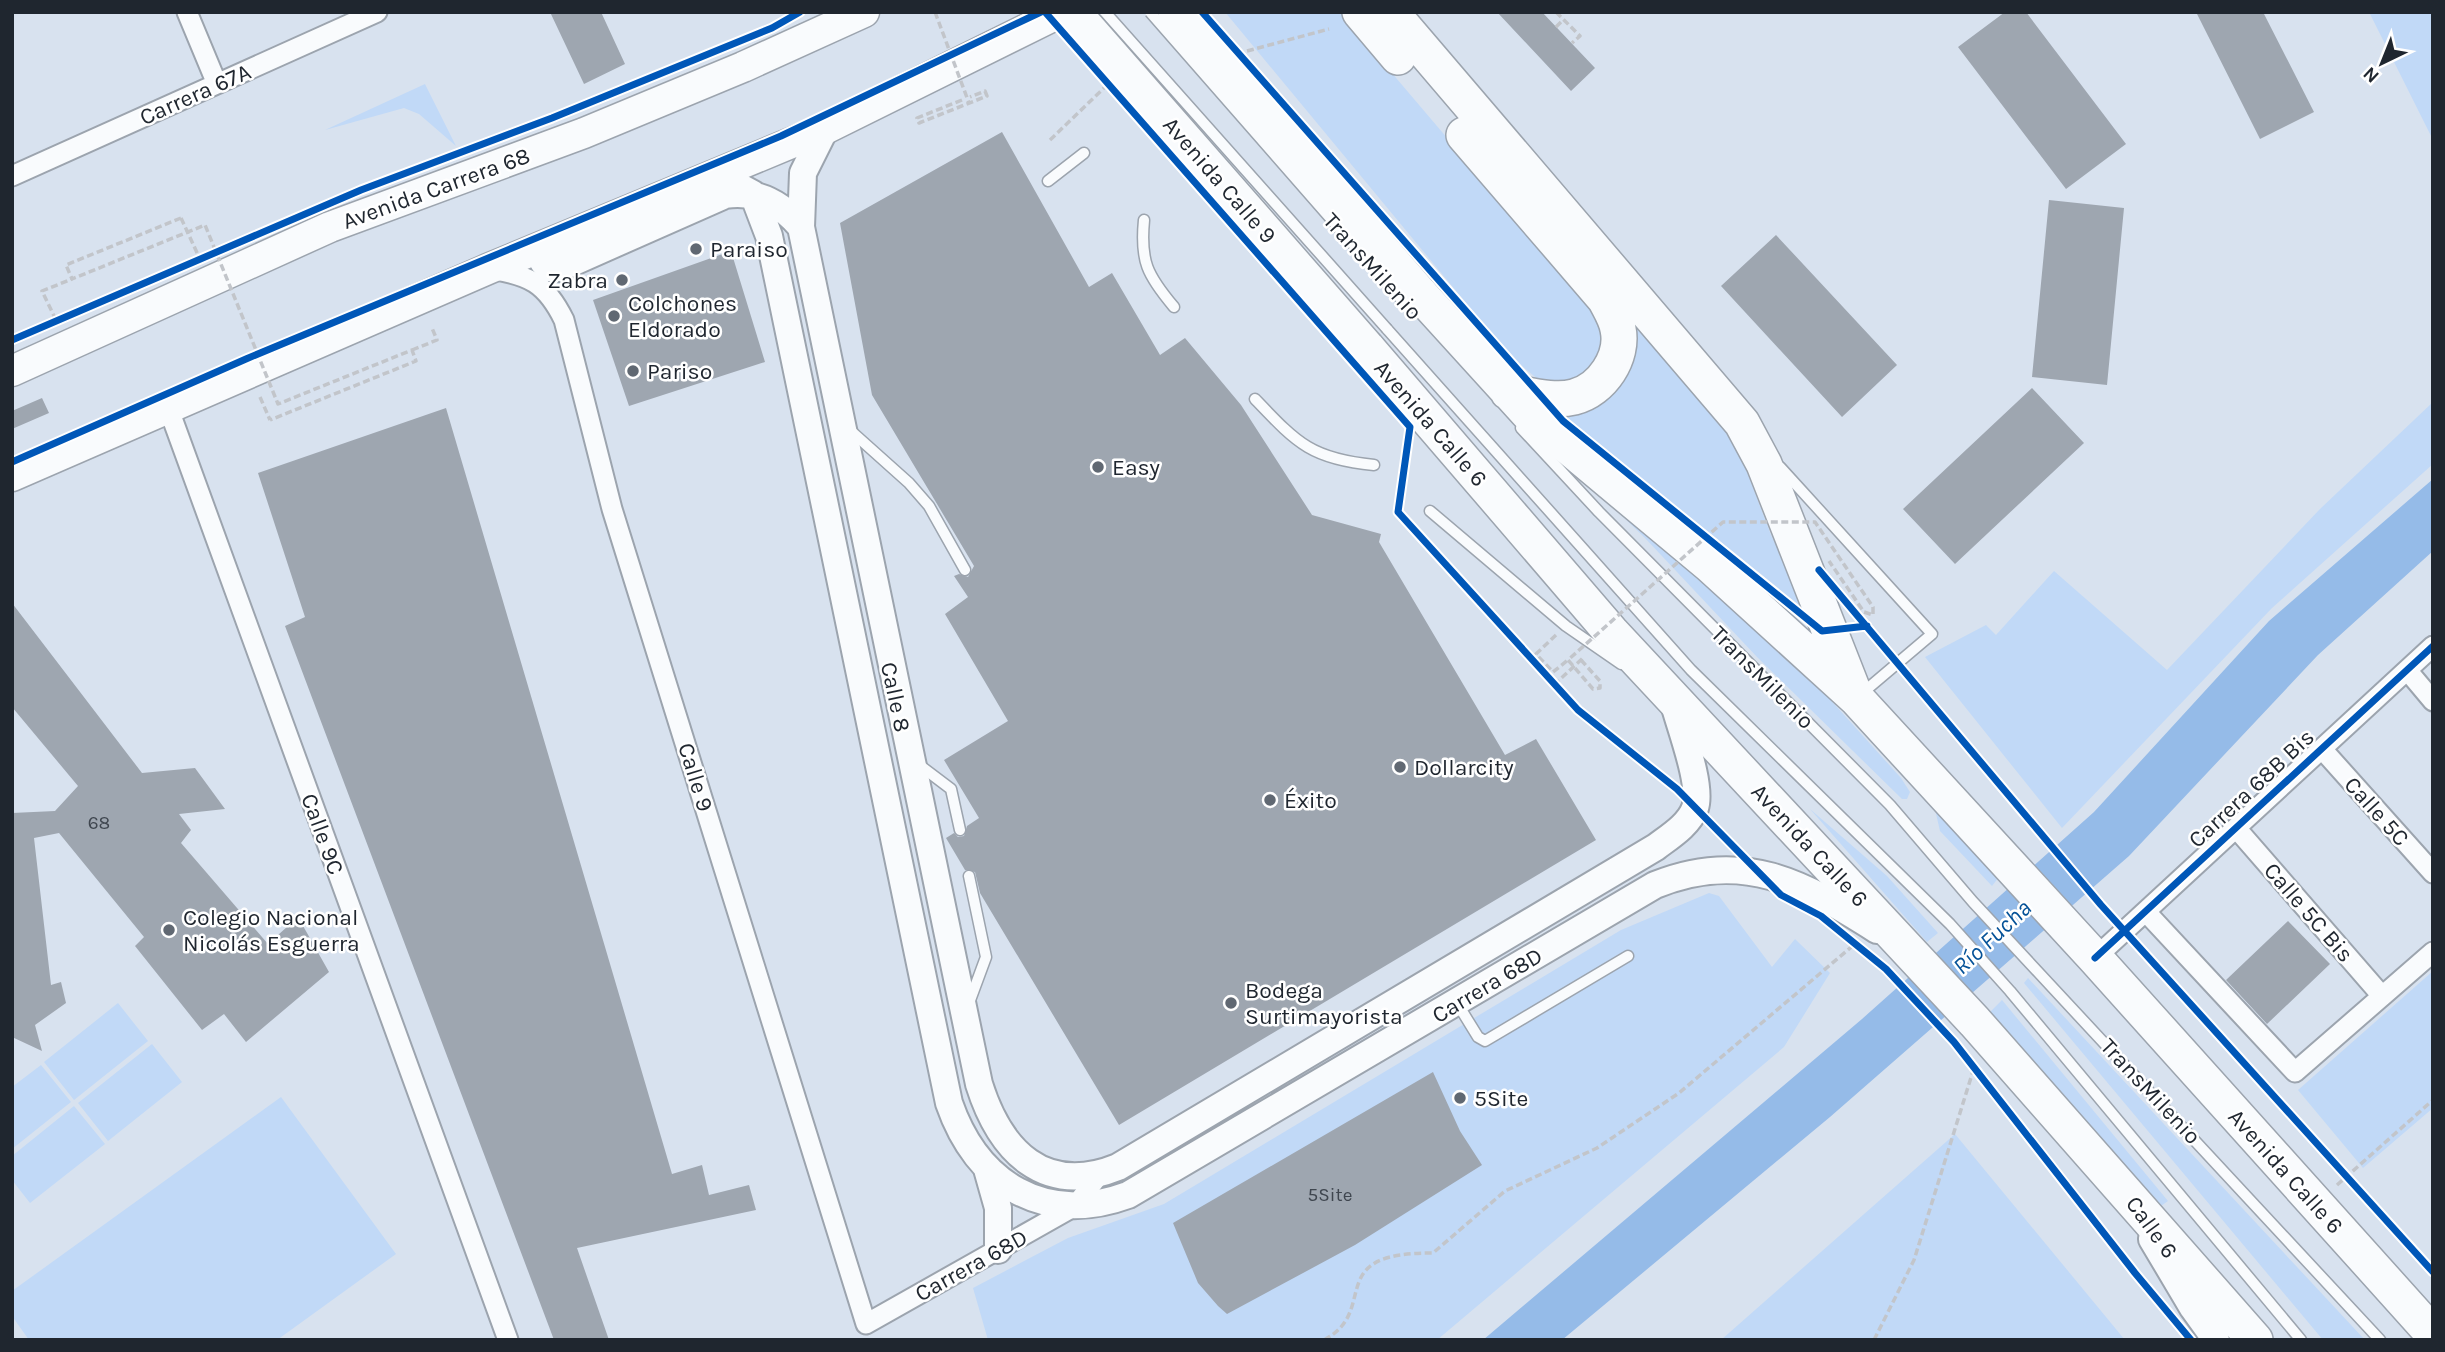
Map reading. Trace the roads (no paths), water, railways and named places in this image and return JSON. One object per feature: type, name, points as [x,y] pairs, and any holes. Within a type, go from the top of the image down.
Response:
[{"type":"highway","name":"Avenida Calle 9","points":[[1073,12],[1377,339]]},
{"type":"highway","points":[[1176,12],[1415,306]]},
{"type":"highway","points":[[1360,12],[1605,299],[1615,316],[1619,330],[1619,349],[1612,365],[1590,391],[1574,397],[1511,406]]},
{"type":"highway","points":[[1391,12],[1724,398],[1749,433],[1770,479],[1856,698]]},
{"type":"highway","name":"Avenida Calle 6","points":[[1415,306],[1511,406],[1559,440],[1710,565],[1856,698],[2084,946],[2433,1334]]},
{"type":"highway","name":"Avenida Calle 6","points":[[1377,339],[1580,597],[1975,1022],[2255,1340]]},
{"type":"main road","name":"Avenida Carrera 68","points":[[12,371],[330,227],[584,133],[743,67],[864,12]]},
{"type":"main road","points":[[12,477],[488,269],[825,129],[1061,12]]},
{"type":"street","points":[[187,12],[218,84]]},
{"type":"street","name":"Carrera 67A","points":[[12,176],[377,12]]},
{"type":"street","name":"Calle 8","points":[[825,129],[803,173],[801,227],[909,758],[964,1017],[988,1113],[1009,1146],[1027,1161],[1050,1172],[1109,1171]]},
{"type":"street","points":[[718,175],[779,206],[801,227]]},
{"type":"street","points":[[551,245],[542,254],[543,262],[548,268],[560,268],[724,195],[753,194]]},
{"type":"street","name":"Calle 8","points":[[753,194],[769,236],[949,1103],[965,1141],[987,1169],[1009,1186],[1037,1199],[1075,1206]]},
{"type":"street","name":"Calle 9","points":[[488,269],[522,275],[540,285],[555,301],[564,320],[612,509],[866,1324]]},
{"type":"street","name":"Calle 9C","points":[[168,407],[508,1340]]},
{"type":"street","name":"Carrera 68B Bis","points":[[2084,946],[2146,912],[2433,646]]},
{"type":"street","points":[[2407,670],[2433,701]]},
{"type":"street","name":"Carrera 68D","points":[[866,1324],[1075,1206],[1109,1171],[1670,837],[1692,815],[1696,793],[1672,698]]},
{"type":"street","name":"Calle 5C","points":[[2322,749],[2433,873]]},
{"type":"street","name":"Calle 5C Bis","points":[[2236,828],[2382,996]]},
{"type":"street","name":"Carrera 68D","points":[[1075,1206],[1128,1195],[1655,886],[1699,871],[1749,871],[1798,885],[1835,903],[1909,950]]},
{"type":"street","points":[[2146,912],[2295,1072],[2433,953]]},
{"type":"street","points":[[987,1169],[998,1208],[998,1250]]},
{"type":"street","name":"Calle 6","points":[[2124,1189],[2193,1308],[2216,1340]]},
{"type":"street","name":"Calle 6","points":[[2124,1189],[2235,1340]]},
{"type":"lane","name":"TransMilenio","points":[[1105,12],[1377,339],[1692,670],[1950,925],[2010,991],[2301,1340]]},
{"type":"lane","name":"TransMilenio","points":[[1150,12],[1415,306]]},
{"type":"lane","points":[[1048,181],[1084,153]]},
{"type":"lane","points":[[1144,220],[1142,257],[1149,275],[1174,307]]},
{"type":"lane","points":[[1255,399],[1304,447],[1340,461],[1374,465]]},
{"type":"lane","name":"TransMilenio","points":[[1511,406],[1599,512],[1890,805],[1973,902],[2380,1340]]},
{"type":"lane","points":[[837,409],[858,440],[909,483],[929,506],[965,570]]},
{"type":"lane","points":[[1749,433],[1932,634],[1856,698]]},
{"type":"lane","points":[[1430,511],[1566,626],[1672,698]]},
{"type":"lane","points":[[909,758],[951,789],[960,830]]},
{"type":"lane","points":[[964,1017],[986,957],[969,876]]},
{"type":"lane","points":[[1457,1003],[1478,1037],[1485,1041],[1628,956]]},
{"type":"water","name":"Río Fucha","points":[[2433,479],[2433,551],[2318,655],[2129,856],[1830,1117],[1562,1340],[1483,1340],[1862,1019],[2094,812],[2269,621]]},
{"type":"place","name":"Paraiso","points":[[696,249]]},
{"type":"place","name":"Zabra","points":[[622,280]]},
{"type":"place","name":"Colchones Eldorado","points":[[614,316]]},
{"type":"place","name":"Pariso","points":[[633,371]]},
{"type":"place","name":"Easy","points":[[1098,467]]},
{"type":"place","name":"Dollarcity","points":[[1400,767]]},
{"type":"place","name":"Éxito","points":[[1270,800]]},
{"type":"place","name":"Colegio Nacional Nicolás Esguerra","points":[[169,930]]},
{"type":"place","name":"Bodega Surtimayorista","points":[[1231,1003]]},
{"type":"place","name":"5Site","points":[[1460,1098]]}]
